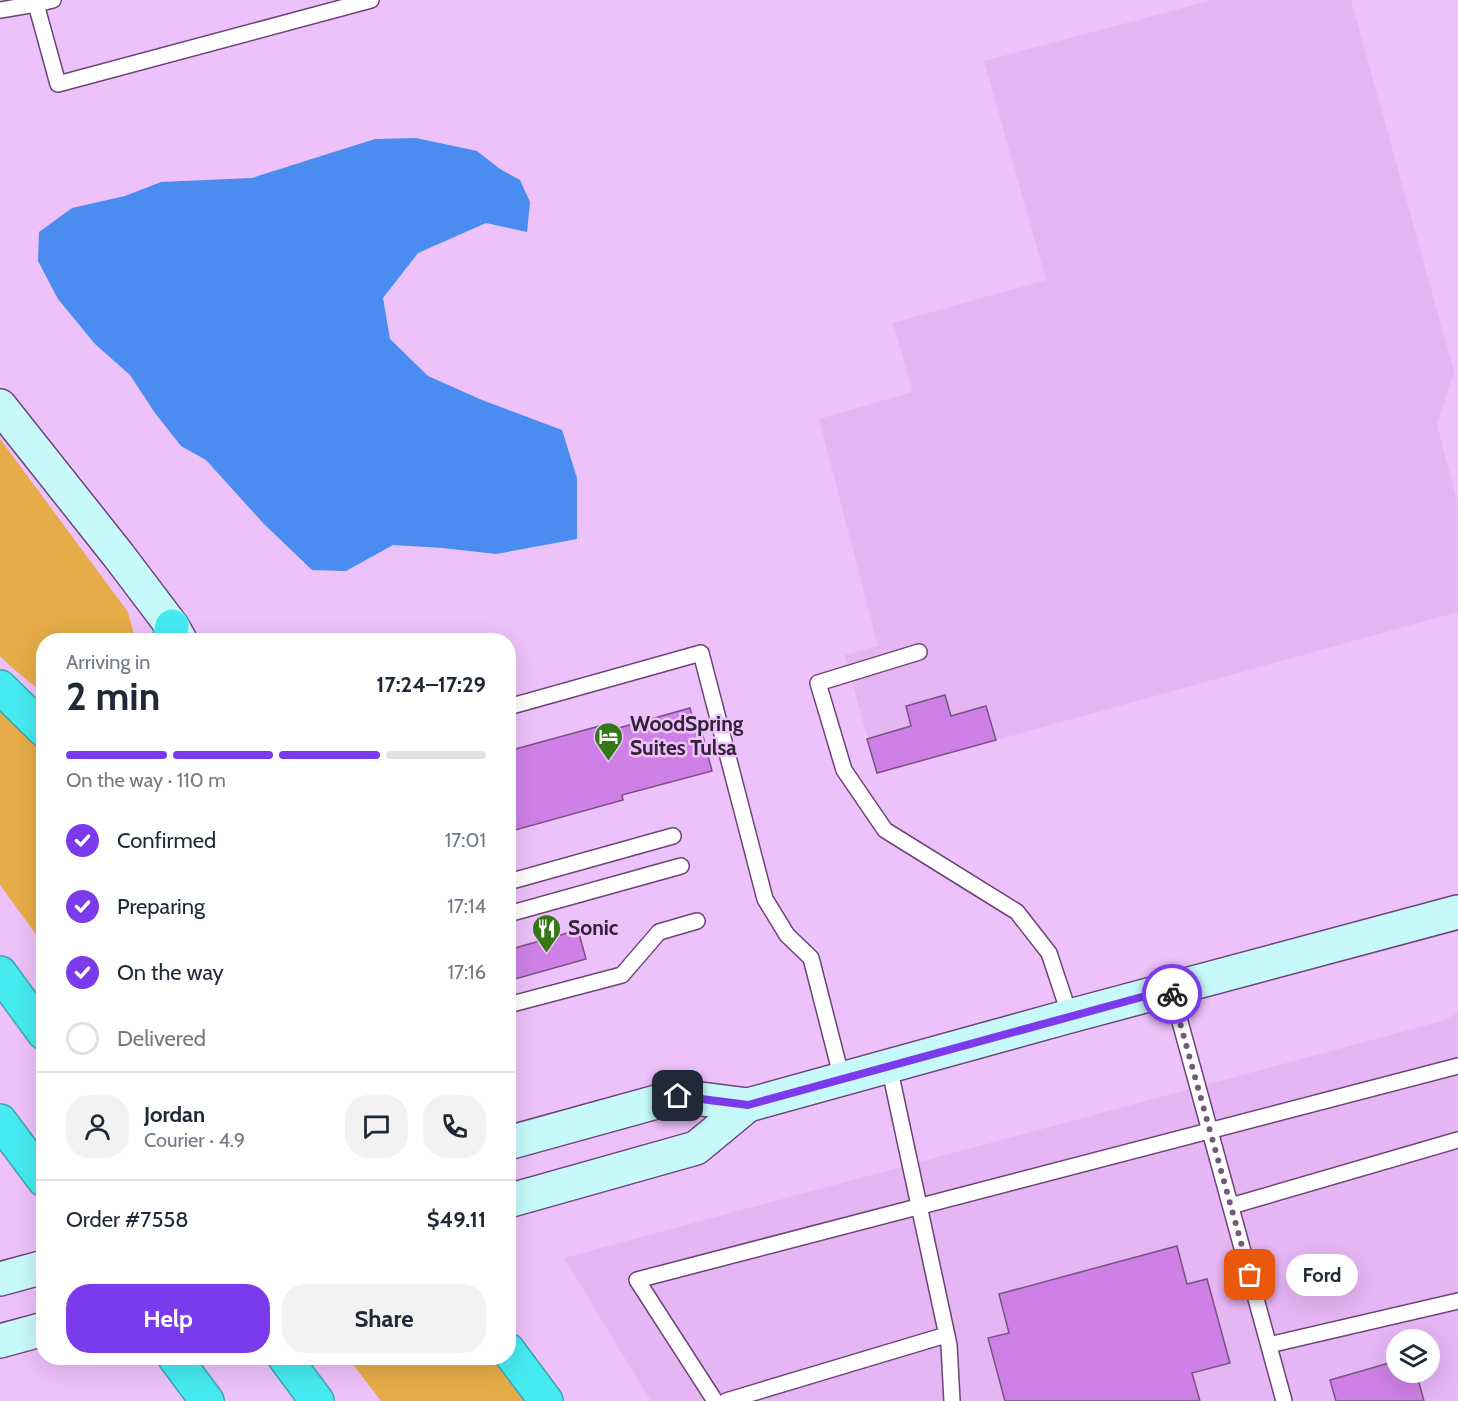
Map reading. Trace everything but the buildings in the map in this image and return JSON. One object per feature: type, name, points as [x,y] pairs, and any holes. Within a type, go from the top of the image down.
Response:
[{"type":"highway","points":[[0,687],[36,722]]},
{"type":"highway","points":[[0,973],[36,1022]]},
{"type":"highway","points":[[9,1133],[36,1169]]},
{"type":"highway","points":[[516,1361],[546,1401]]},
{"type":"highway","points":[[180,1365],[207,1401]]},
{"type":"highway","points":[[290,1365],[313,1396]]},
{"type":"main road","points":[[0,406],[172,633]]},
{"type":"main road","points":[[516,1141],[678,1096],[748,1105],[1458,912]]},
{"type":"main road","points":[[516,1199],[696,1148],[748,1105]]},
{"type":"main road","points":[[0,1278],[36,1269]]},
{"type":"main road","points":[[0,1341],[36,1331]]},
{"type":"lane","points":[[0,10],[53,0]]},
{"type":"lane","points":[[36,4],[58,84],[371,0]]},
{"type":"lane","points":[[919,652],[818,684],[844,770],[885,830],[1017,912],[1049,953],[1070,1016]]},
{"type":"lane","points":[[516,705],[701,653],[765,898],[788,934],[811,958],[842,1079]]},
{"type":"lane","points":[[516,880],[673,836]]},
{"type":"lane","points":[[516,912],[681,866]]},
{"type":"lane","points":[[516,1003],[622,975],[659,932],[697,921]]},
{"type":"lane","points":[[1171,989],[1284,1401]]},
{"type":"lane","points":[[889,1066],[946,1335],[952,1401]]},
{"type":"lane","points":[[715,1401],[637,1280],[1458,1066]]},
{"type":"lane","points":[[1231,1206],[1458,1140]]},
{"type":"lane","points":[[1269,1345],[1458,1301]]},
{"type":"lane","points":[[726,1401],[946,1335]]},
{"type":"shaded area","points":[[1213,0],[1351,0],[1454,372],[1437,425],[1458,505],[1458,612],[877,773],[845,655],[878,646],[819,419],[913,392],[893,323],[1046,280],[984,61]]},
{"type":"shaded area","points":[[0,439],[128,612],[134,633],[36,633],[36,687],[0,656]]},
{"type":"shaded area","points":[[0,710],[36,743],[36,934],[0,885]]},
{"type":"shaded area","points":[[1458,1013],[1458,1401],[651,1401],[564,1258],[1442,1021]]},
{"type":"shaded area","points":[[353,1365],[500,1365],[527,1401],[381,1401]]},
{"type":"water","points":[[416,138],[477,151],[500,169],[520,180],[530,202],[527,232],[486,223],[418,253],[383,298],[390,339],[428,376],[482,400],[562,430],[577,478],[577,539],[496,554],[393,545],[346,571],[312,570],[264,524],[206,460],[181,446],[155,413],[130,375],[95,344],[58,299],[38,261],[39,232],[72,208],[125,196],[161,182],[252,178],[375,139]]},
{"type":"way so far","points":[[1172,994],[1250,1275]]},
{"type":"place","name":"WoodSpring Suites Tulsa","points":[[609,762]]},
{"type":"place","name":"Sonic","points":[[547,954]]},
{"type":"place","name":"Ford","points":[[1250,1275]]},
{"type":"route","points":[[678,1096],[748,1105],[1171,989],[1172,994]]}]
